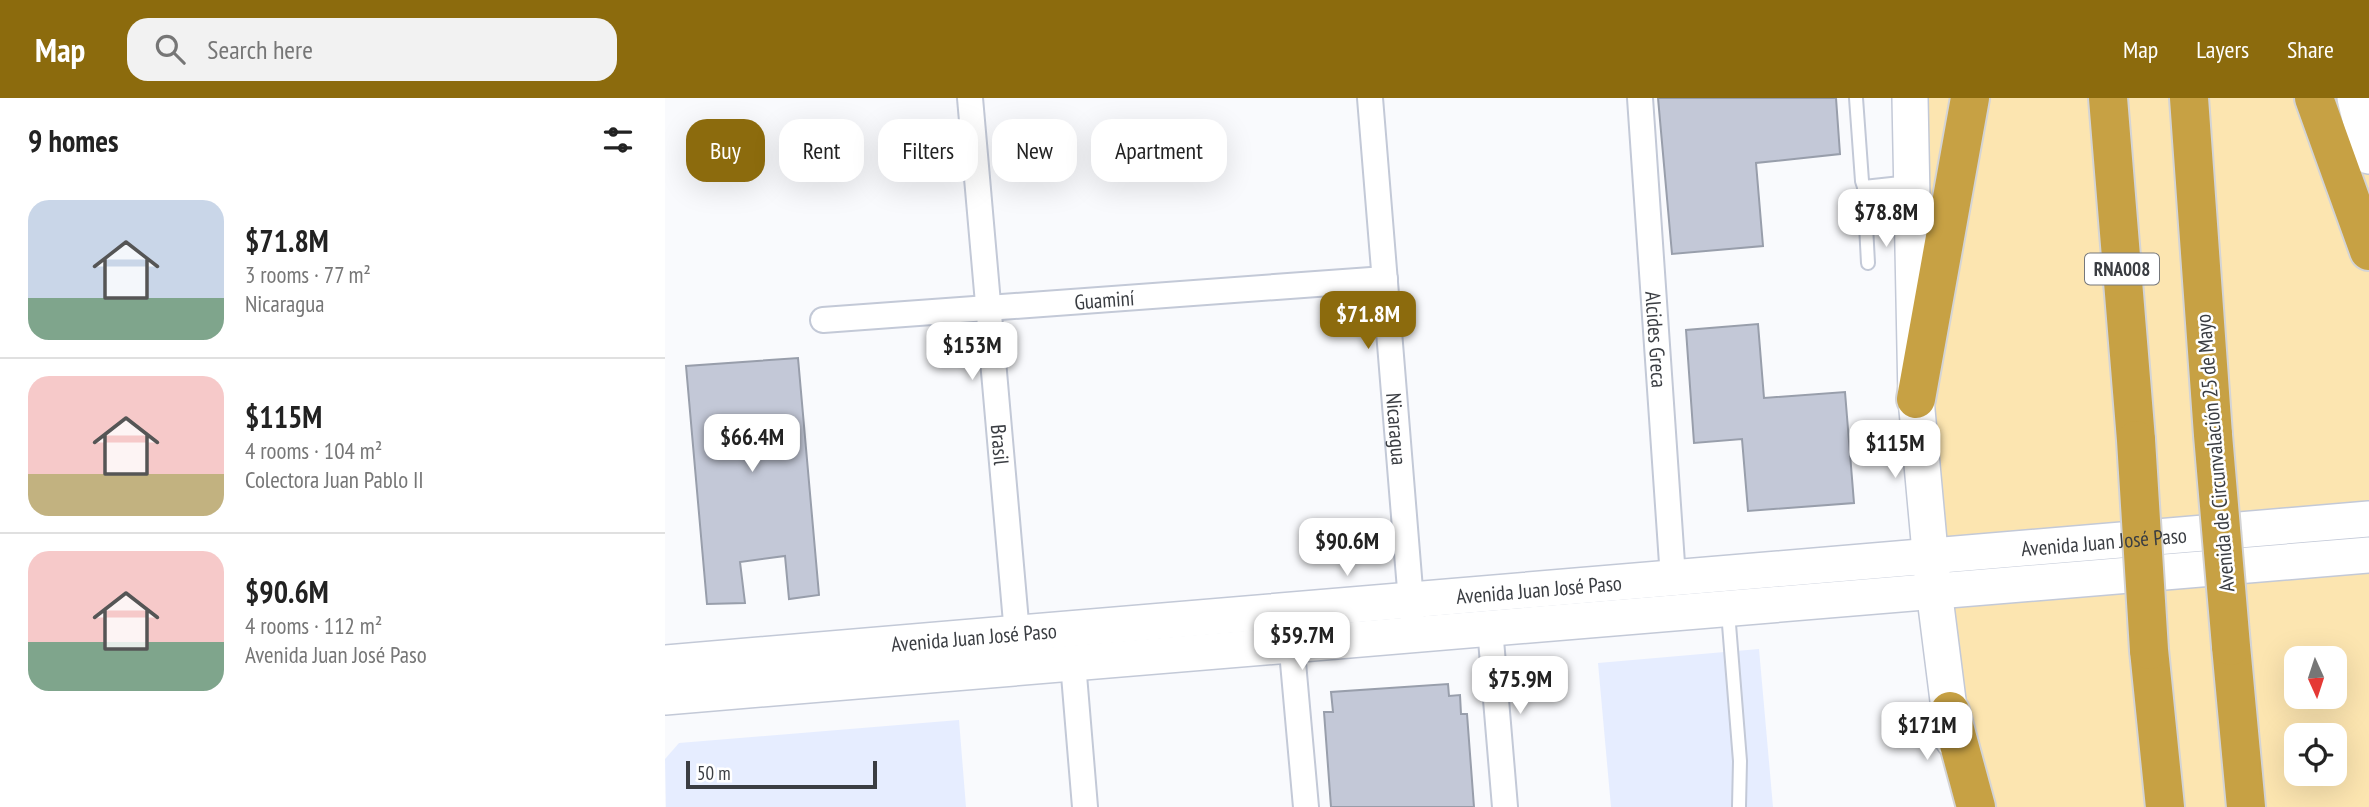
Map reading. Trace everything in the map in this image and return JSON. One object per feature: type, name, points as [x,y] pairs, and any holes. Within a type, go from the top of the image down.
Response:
[{"type":"highway","points":[[1916,400],[1971,98]]},
{"type":"highway","name":"RNA008","points":[[2108,98],[2136,440],[2149,650],[2165,807]]},
{"type":"highway","name":"Avenida de Circunvalación 25 de Mayo","points":[[2189,98],[2213,435],[2246,807]]},
{"type":"highway","points":[[2314,98],[2369,251]]},
{"type":"highway","points":[[1950,711],[1976,807]]},
{"type":"main road","points":[[1910,98],[1916,400],[1930,555],[1959,807]]},
{"type":"main road","points":[[2355,98],[2369,156]]},
{"type":"main road","name":"Avenida Juan José Paso","points":[[665,663],[1016,651],[1073,663],[1290,628],[1411,600],[2369,519]]},
{"type":"main road","name":"Avenida Juan José Paso","points":[[665,697],[1016,651],[1290,628],[1413,634],[2369,555]]},
{"type":"street","name":"Brasil","points":[[970,98],[1016,651]]},
{"type":"street","name":"Nicaragua","points":[[1370,98],[1413,634]]},
{"type":"street","name":"Alcides Greca","points":[[1640,98],[1672,578]]},
{"type":"street","name":"Guaminí","points":[[823,320],[1385,279]]},
{"type":"street","points":[[1290,628],[1306,807]]},
{"type":"street","points":[[1490,628],[1505,807]]},
{"type":"street","points":[[1073,663],[1085,807]]},
{"type":"lane","points":[[1856,98],[1868,263]]},
{"type":"lane","points":[[1864,187],[1912,182]]},
{"type":"lane","points":[[1727,608],[1740,761],[1739,807]]},
{"type":"shaded area","points":[[1910,98],[2355,98],[2369,156],[2369,807],[1959,807]]},
{"type":"shaded area","points":[[1759,649],[1773,807],[1611,807],[1598,663]]},
{"type":"shaded area","points":[[959,720],[966,807],[666,807],[665,759],[679,743]]},
{"type":"building","points":[[1658,98],[1836,98],[1840,154],[1756,163],[1763,246],[1672,254]]},
{"type":"building","points":[[1758,324],[1764,398],[1845,392],[1854,503],[1748,511],[1742,439],[1694,443],[1686,330]]},
{"type":"building","points":[[798,358],[819,595],[789,599],[785,556],[740,562],[745,603],[707,604],[686,366]]},
{"type":"building","points":[[1448,684],[1449,696],[1460,695],[1461,714],[1467,714],[1474,807],[1331,807],[1324,712],[1333,712],[1331,692]]}]
